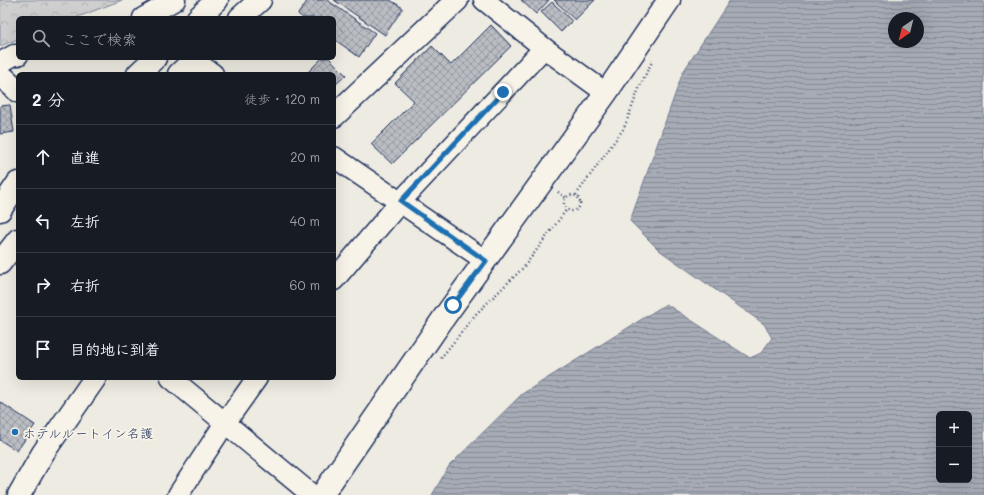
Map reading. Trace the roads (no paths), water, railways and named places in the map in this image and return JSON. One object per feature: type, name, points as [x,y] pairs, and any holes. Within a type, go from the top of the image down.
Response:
[{"type":"main road","points":[[200,16],[217,0]]},
{"type":"main road","points":[[242,16],[260,0]]},
{"type":"main road","points":[[336,114],[457,0]]},
{"type":"main road","points":[[322,495],[445,316],[606,93],[669,0]]},
{"type":"main road","points":[[140,72],[153,60]]},
{"type":"main road","points":[[0,210],[16,186]]},
{"type":"main road","points":[[0,222],[16,203]]},
{"type":"main road","points":[[19,495],[43,453],[94,380]]},
{"type":"street","points":[[146,16],[174,0]]},
{"type":"street","points":[[484,0],[544,48],[606,93]]},
{"type":"street","points":[[336,278],[401,201],[544,48]]},
{"type":"street","points":[[8,78],[14,55],[16,55]]},
{"type":"street","points":[[189,64],[208,72]]},
{"type":"street","points":[[336,157],[486,261]]},
{"type":"street","points":[[173,380],[312,495]]},
{"type":"street","points":[[178,495],[225,423],[257,380]]},
{"type":"place","name":"ホテルルートイン名護","points":[[15,432]]}]
